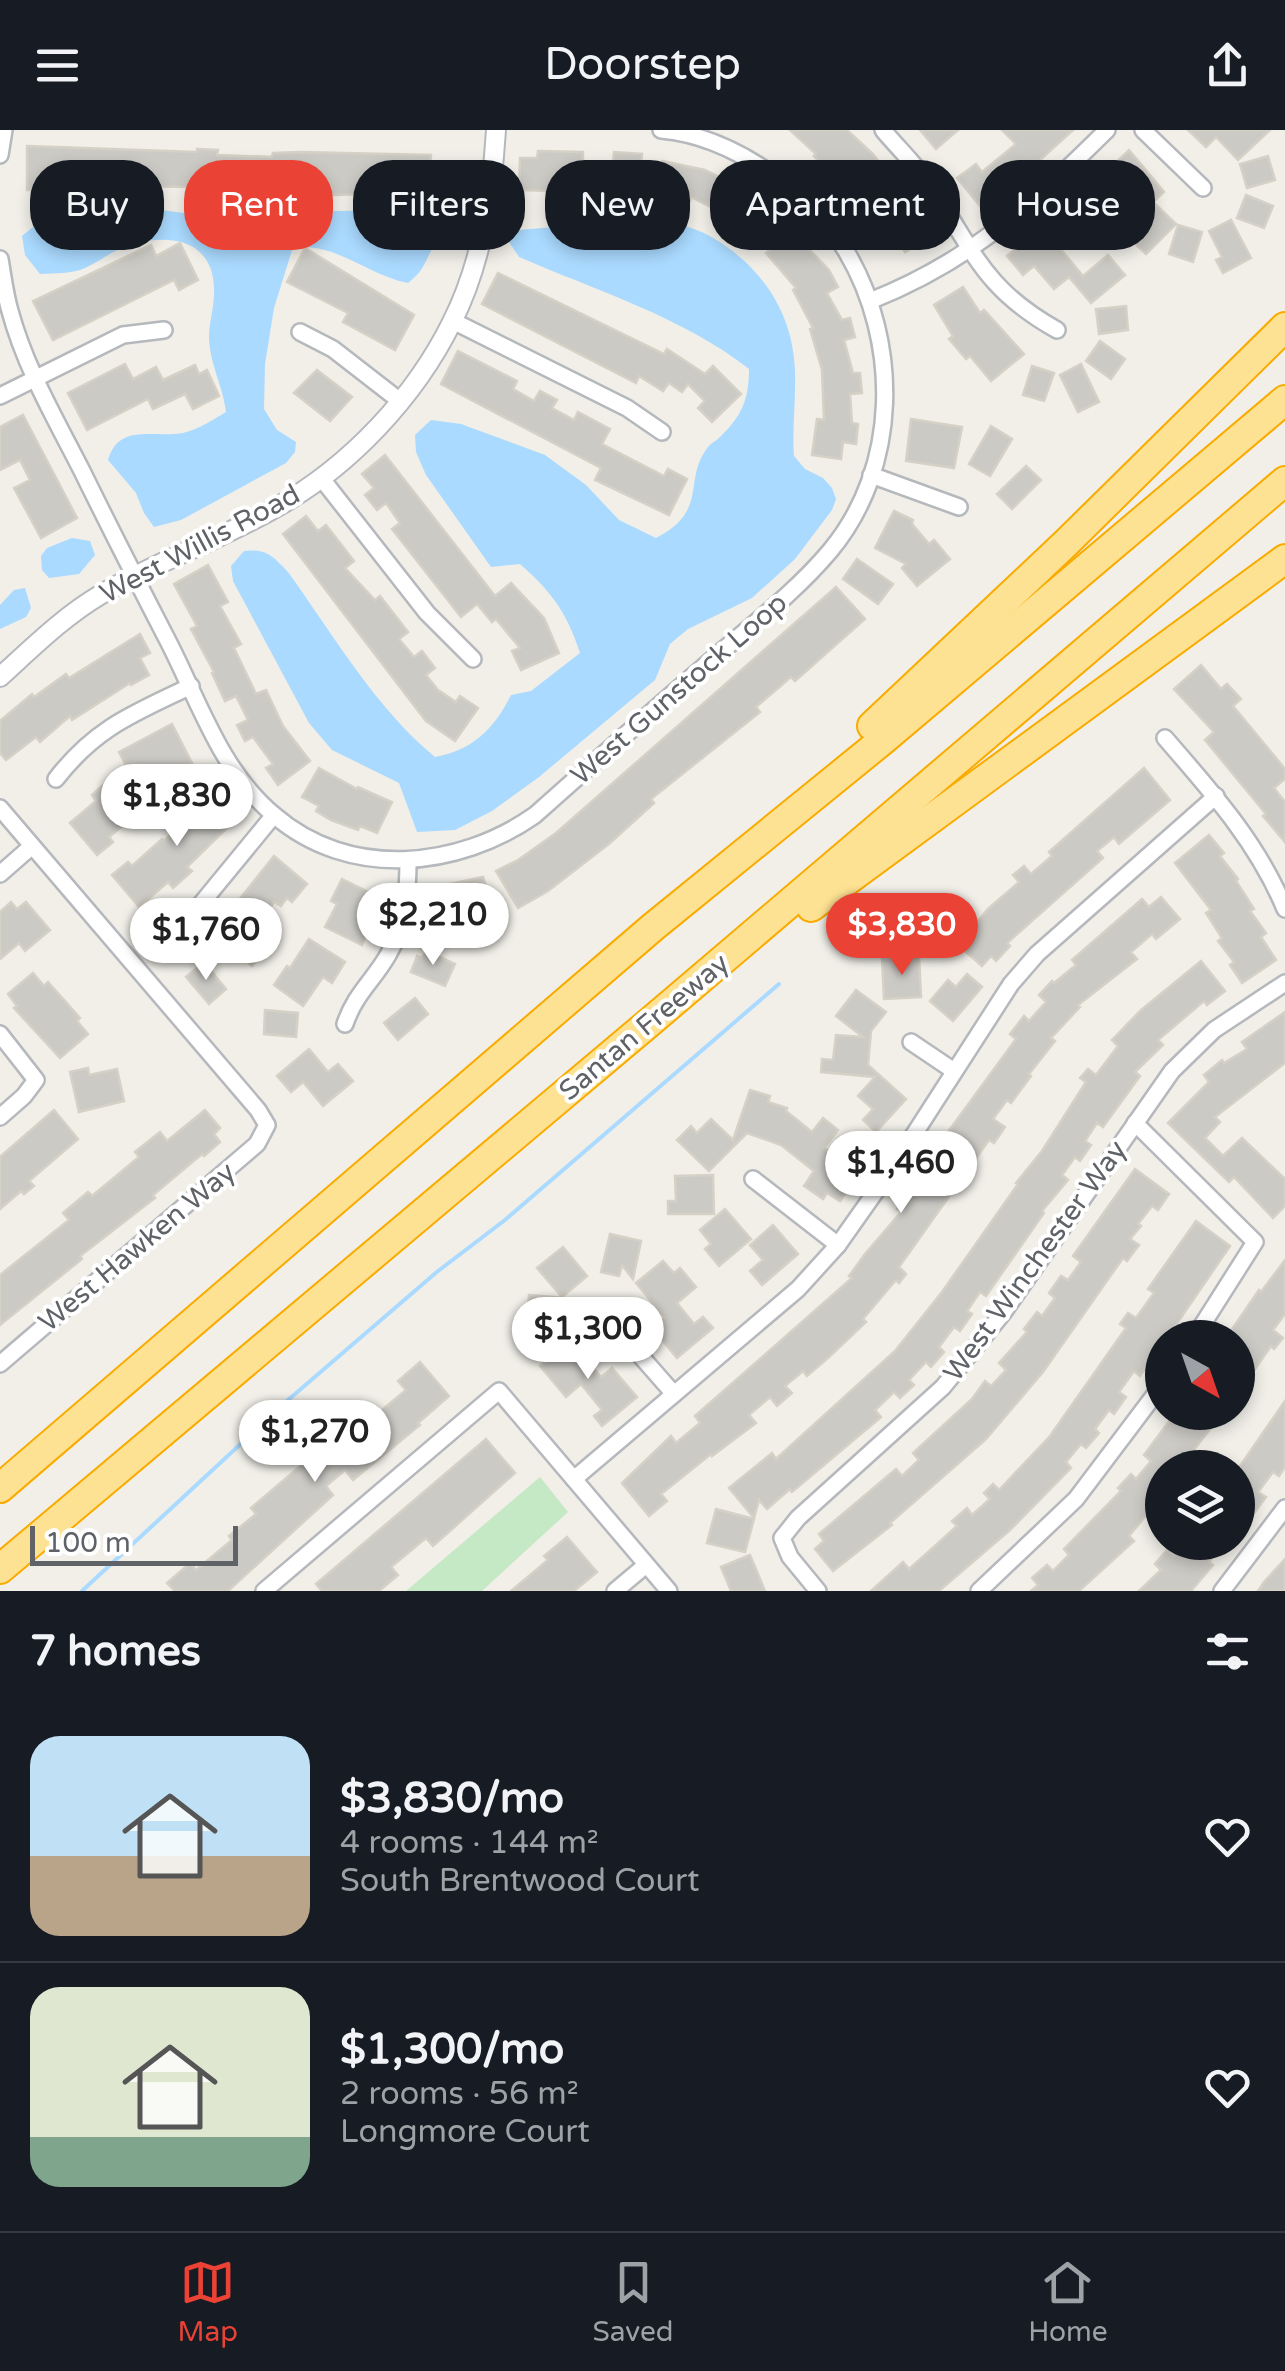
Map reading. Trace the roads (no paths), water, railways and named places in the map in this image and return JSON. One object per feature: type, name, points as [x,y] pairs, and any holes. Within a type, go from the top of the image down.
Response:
[{"type":"highway","points":[[653,927],[1066,544],[1285,327]]},
{"type":"highway","points":[[0,1488],[653,927],[883,740],[1285,400]]},
{"type":"highway","name":"Santan Freeway","points":[[0,1569],[1285,481]]},
{"type":"highway","points":[[651,1021],[1285,559]]},
{"type":"highway","points":[[0,1477],[113,1393]]},
{"type":"street","points":[[0,154],[4,130]]},
{"type":"street","name":"West Willis Road","points":[[0,677],[58,624],[134,576],[276,508],[322,478],[400,400],[452,321],[483,230],[496,130]]},
{"type":"street","name":"West Gunstock Loop","points":[[0,259],[10,312],[36,378],[224,758],[274,816],[336,851],[408,861],[460,853],[506,836],[535,815],[806,577],[849,524],[871,475],[882,431],[886,386],[882,340],[870,301],[842,245],[802,198],[727,146],[661,130]]},
{"type":"street","points":[[883,130],[928,182],[970,251],[1006,296],[1057,330]]},
{"type":"street","points":[[870,301],[933,273],[970,251],[1028,207],[1106,130]]},
{"type":"street","points":[[1144,130],[1203,188]]},
{"type":"street","points":[[452,321],[627,408],[662,432]]},
{"type":"street","points":[[0,396],[123,336],[164,330]]},
{"type":"street","points":[[300,332],[346,358],[400,400]]},
{"type":"street","points":[[871,475],[959,508]]},
{"type":"street","points":[[322,478],[427,613],[474,659]]},
{"type":"street","points":[[56,778],[75,754],[108,726],[191,686]]},
{"type":"street","points":[[1165,738],[1216,796],[1251,844],[1281,887],[1285,908]]},
{"type":"street","points":[[574,1479],[798,1288],[838,1245],[894,1167],[1011,984],[1037,954],[1216,796]]},
{"type":"street","points":[[0,808],[32,846],[0,874]]},
{"type":"street","points":[[182,927],[274,816]]},
{"type":"street","name":"West Hawken Way","points":[[0,1364],[257,1144],[267,1125],[32,846]]},
{"type":"street","points":[[345,1024],[352,1002],[388,956],[400,929],[408,896],[408,861]]},
{"type":"street","name":"West Winchester Way","points":[[818,1591],[790,1557],[782,1538],[798,1518],[944,1387],[1003,1313],[1172,1071],[1214,1030],[1285,984]]},
{"type":"street","points":[[0,1034],[36,1080],[0,1117]]},
{"type":"street","points":[[911,1042],[954,1072]]},
{"type":"street","points":[[1135,1122],[1255,1242],[1205,1320]]},
{"type":"street","points":[[753,1178],[838,1245]]},
{"type":"street","points":[[603,1314],[674,1394]]},
{"type":"street","points":[[264,1591],[499,1391],[668,1591]]},
{"type":"street","points":[[979,1591],[1076,1499],[1145,1408]]},
{"type":"street","points":[[1222,1591],[1285,1508]]},
{"type":"street","points":[[615,1591],[646,1565]]},
{"type":"water","points":[[164,210],[184,213],[184,243],[164,240]]},
{"type":"water","points":[[333,211],[353,211],[353,250],[432,250],[408,283],[324,250],[333,250]]},
{"type":"water","points":[[545,228],[545,250],[690,250],[690,228],[710,237],[710,250],[731,250],[743,260],[770,291],[788,329],[795,382],[794,456],[805,469],[823,478],[836,499],[795,559],[752,598],[688,629],[670,644],[655,680],[539,777],[492,811],[455,830],[417,832],[399,783],[332,750],[309,723],[233,581],[231,566],[244,551],[269,554],[288,572],[394,717],[435,757],[448,754],[481,736],[511,695],[531,691],[580,653],[564,615],[531,574],[520,564],[491,567],[426,475],[416,452],[415,435],[431,420],[461,424],[545,455],[586,485],[619,520],[656,538],[683,517],[701,459],[734,422],[748,389],[749,369],[696,334],[519,257],[514,250],[525,250],[525,229]]},
{"type":"water","points":[[30,229],[30,250],[118,250],[80,270],[40,274],[25,255],[22,236]]},
{"type":"water","points":[[197,250],[292,250],[274,308],[265,364],[264,409],[277,430],[296,442],[295,452],[286,463],[181,520],[154,527],[136,493],[108,460],[126,437],[182,433],[226,412],[210,348],[212,275]]},
{"type":"water","points":[[72,538],[90,541],[95,555],[79,574],[49,578],[42,570],[41,556],[47,548]]},
{"type":"water","points":[[25,588],[31,608],[26,617],[0,629],[0,605],[14,590]]},
{"type":"waterway","points":[[82,1591],[288,1400],[779,984]]}]
